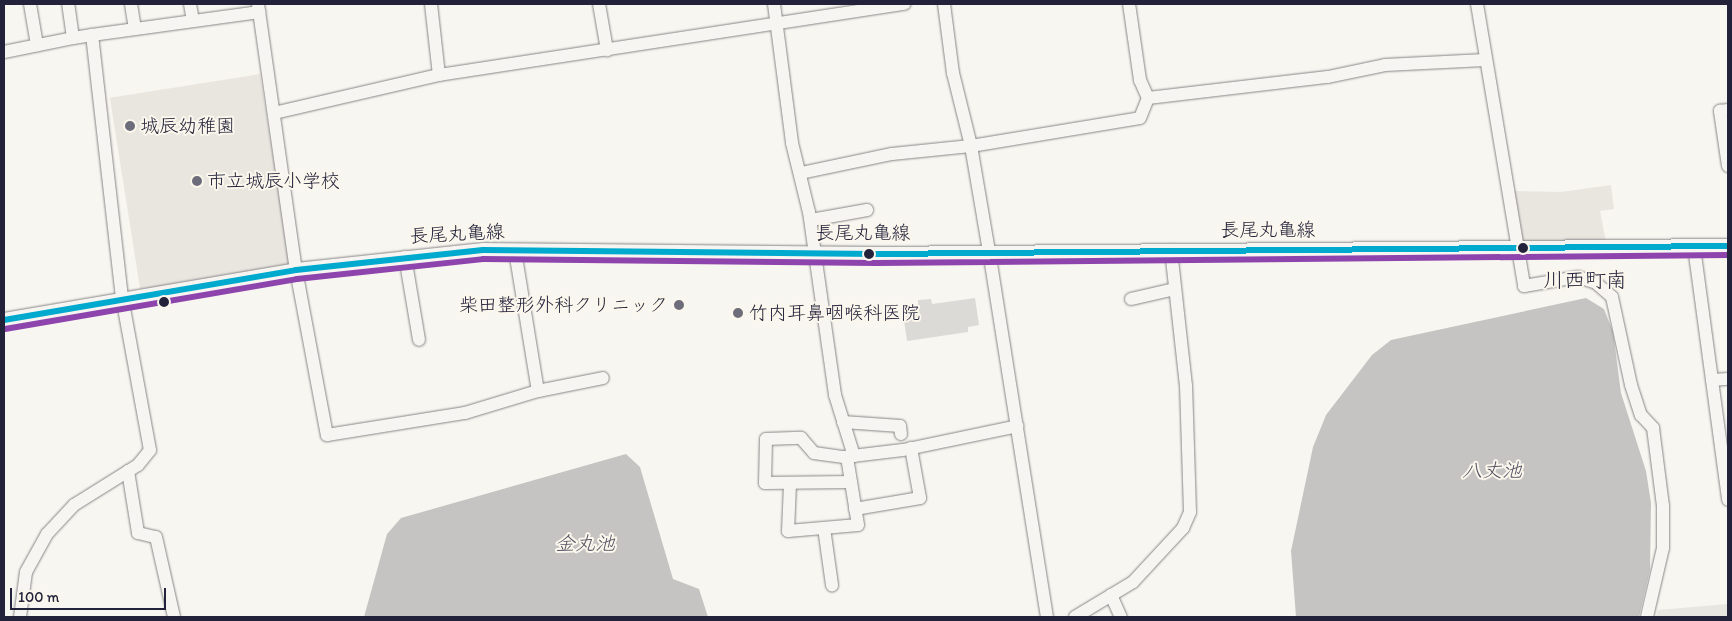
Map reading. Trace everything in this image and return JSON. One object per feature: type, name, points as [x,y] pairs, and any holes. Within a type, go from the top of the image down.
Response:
[{"type":"main road","name":"長尾丸亀線","points":[[4,320],[122,298],[296,270],[405,257],[515,251],[816,253],[1728,246]]},
{"type":"street","points":[[30,4],[37,45]]},
{"type":"street","points":[[68,4],[72,38]]},
{"type":"street","points":[[131,4],[135,29]]},
{"type":"street","points":[[190,4],[193,21]]},
{"type":"street","points":[[432,4],[439,75]]},
{"type":"street","points":[[599,4],[607,50]]},
{"type":"street","points":[[774,4],[792,143],[816,253],[836,395],[851,457],[851,482],[858,525],[788,531],[790,484]]},
{"type":"street","points":[[274,113],[439,75],[905,4]]},
{"type":"street","points":[[944,4],[953,73],[971,146],[990,252],[1047,617]]},
{"type":"street","points":[[800,173],[892,154],[971,146],[1140,118],[1148,98],[1140,80],[1130,4]]},
{"type":"street","points":[[1478,4],[1485,60],[1515,247],[1524,286],[1578,277],[1596,283],[1615,306],[1631,385],[1641,415],[1653,428],[1657,449],[1663,548],[1647,617]]},
{"type":"street","points":[[4,52],[72,38],[193,21],[258,8],[296,270],[327,435],[465,413],[538,391],[603,378]]},
{"type":"street","points":[[20,617],[26,572],[47,534],[74,505],[128,471],[146,457],[150,440],[122,298],[92,35]]},
{"type":"street","points":[[1148,98],[1328,77],[1385,65],[1485,60]]},
{"type":"street","points":[[1728,110],[1720,111],[1728,166]]},
{"type":"street","points":[[810,220],[868,210]]},
{"type":"street","points":[[1694,247],[1712,380],[1726,464],[1728,500]]},
{"type":"street","points":[[1075,617],[1133,582],[1182,528],[1190,512],[1186,386],[1170,250]]},
{"type":"street","points":[[515,251],[538,391]]},
{"type":"street","points":[[405,257],[419,340]]},
{"type":"street","points":[[1131,299],[1175,289]]},
{"type":"street","points":[[1712,380],[1728,379]]},
{"type":"street","points":[[843,422],[900,426],[901,434]]},
{"type":"street","points":[[851,482],[765,483],[766,439],[801,438],[814,453],[851,457],[911,448],[1018,426]]},
{"type":"street","points":[[855,509],[920,498],[911,448]]},
{"type":"street","points":[[128,471],[138,533],[156,537],[174,617]]},
{"type":"street","points":[[824,528],[832,585]]},
{"type":"street","points":[[1111,595],[1121,617]]},
{"type":"shaded area","name":"市立城辰小学校","points":[[260,74],[290,266],[140,289],[110,98]]},
{"type":"shaded area","points":[[1611,185],[1614,209],[1600,211],[1606,242],[1517,242],[1508,191],[1561,192]]},
{"type":"shaded area","points":[[1728,604],[1728,617],[1656,617],[1658,610]]},
{"type":"water","name":"八丈池","points":[[1586,298],[1604,309],[1613,332],[1621,393],[1646,471],[1651,503],[1650,570],[1639,617],[1296,617],[1291,551],[1313,447],[1326,415],[1372,355],[1391,340]]},
{"type":"water","name":"金丸池","points":[[626,454],[640,467],[673,579],[699,589],[708,617],[364,617],[387,534],[401,518]]},
{"type":"building","points":[[975,298],[979,325],[968,327],[968,332],[907,341],[902,307],[918,305],[918,300],[931,299],[932,304]]},
{"type":"transit line","points":[[4,320],[296,270],[483,250],[876,254],[1728,246]]},
{"type":"transit line","points":[[5,329],[297,279],[483,259],[876,263],[1728,255]]},
{"type":"place","name":"城辰幼稚園","points":[[130,126]]},
{"type":"place","name":"市立城辰小学校","points":[[197,181]]},
{"type":"place","name":"柴田整形外科クリニック","points":[[679,305]]},
{"type":"place","name":"竹内耳鼻咽喉科医院","points":[[738,313]]},
{"type":"district","name":"川西町南","points":[[1585,280]]}]
